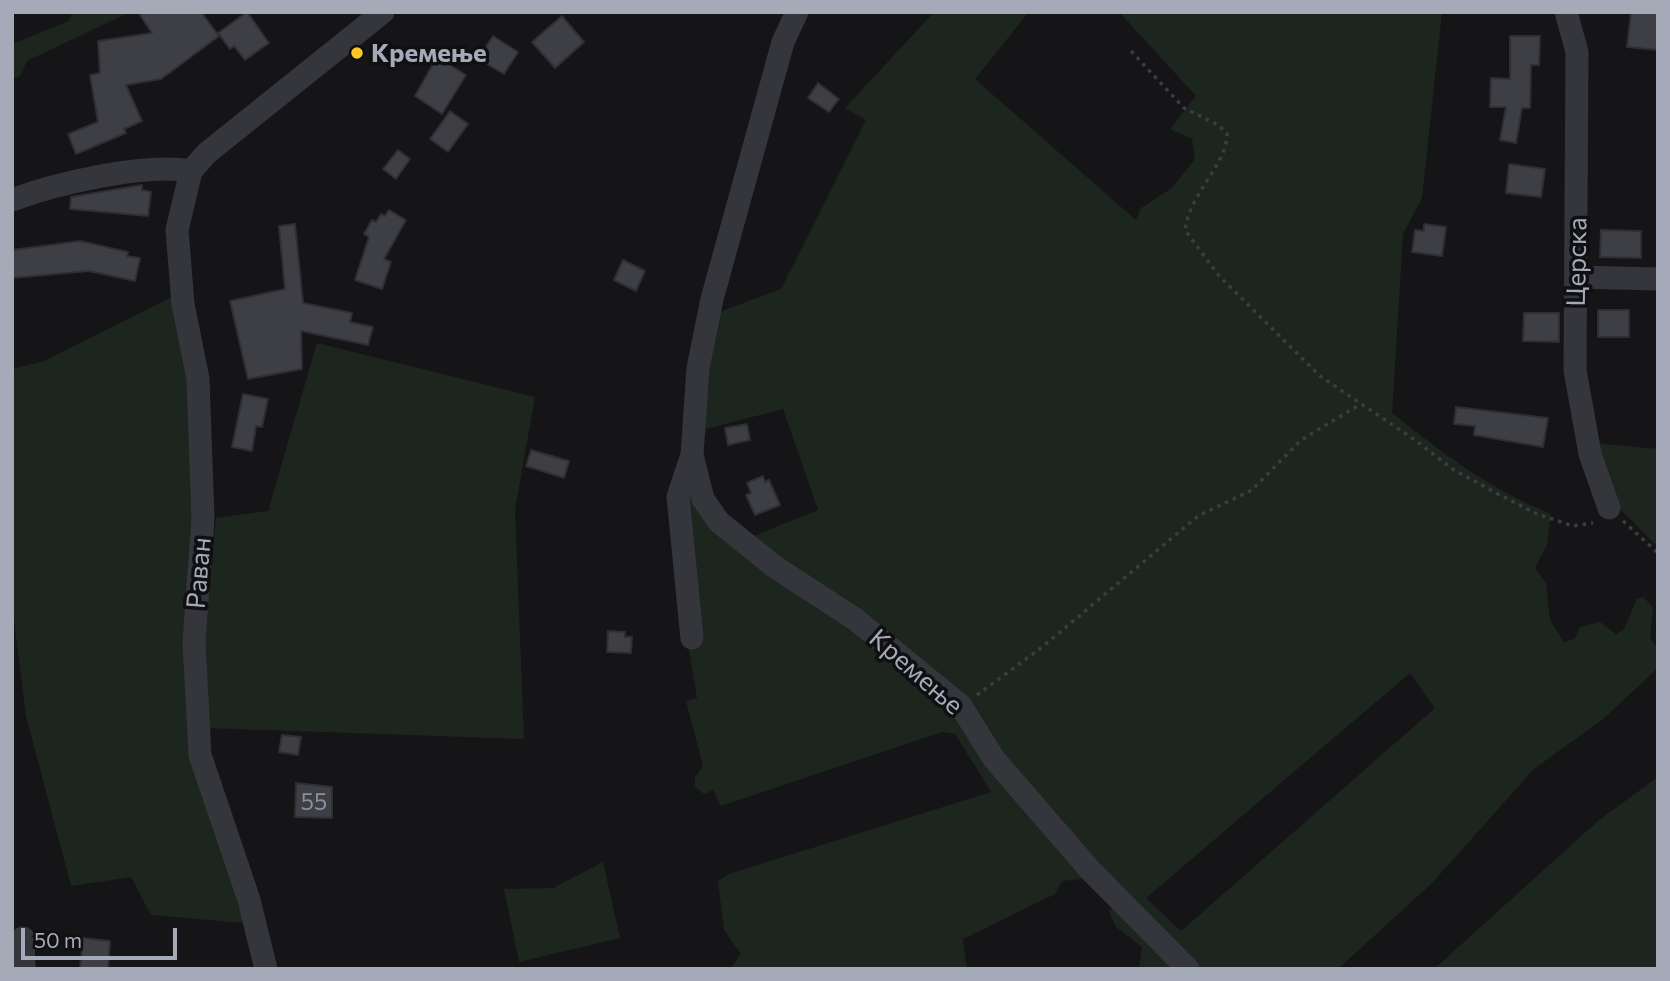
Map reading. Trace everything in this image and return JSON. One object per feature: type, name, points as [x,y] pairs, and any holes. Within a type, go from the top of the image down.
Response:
[{"type":"street","name":"Раван","points":[[266,969],[249,900],[200,755],[194,642],[203,519],[198,379],[177,257],[179,218],[191,171],[223,138],[383,12]]},
{"type":"street","name":"Кремење","points":[[692,638],[678,497],[692,455],[698,368],[712,299],[783,42],[797,12]]},
{"type":"street","name":"Церска","points":[[1566,12],[1577,52],[1575,370],[1590,454],[1609,508]]},
{"type":"street","points":[[12,200],[45,188],[168,167],[191,171]]},
{"type":"street","points":[[1577,277],[1658,279]]},
{"type":"street","name":"Кремење","points":[[692,455],[703,499],[719,522],[775,567],[855,619],[961,706],[994,759],[1091,871],[1188,969]]},
{"type":"street","points":[[23,938],[23,969]]},
{"type":"path","points":[[1131,51],[1185,108],[1218,125],[1227,133],[1227,146],[1187,210],[1185,230],[1219,276],[1320,376],[1415,440],[1454,470],[1537,514],[1573,526],[1606,516],[1609,508],[1658,553]]},
{"type":"path","points":[[961,706],[1041,648],[1198,516],[1252,490],[1301,440],[1359,404]]},
{"type":"shaded area","points":[[72,12],[130,12],[27,61],[20,76],[12,79],[12,44],[69,21]]},
{"type":"shaded area","points":[[934,12],[1028,13],[975,79],[1136,220],[1141,208],[1172,188],[1195,159],[1192,139],[1170,129],[1196,96],[1119,12],[1442,12],[1422,198],[1403,234],[1392,413],[1487,482],[1551,514],[1547,545],[1535,568],[1546,583],[1550,620],[1564,642],[1575,639],[1580,627],[1600,622],[1616,634],[1624,629],[1637,599],[1643,597],[1653,607],[1650,637],[1658,649],[1658,668],[1602,720],[1534,769],[1432,883],[1338,969],[1197,969],[1089,859],[963,703],[746,539],[818,510],[783,409],[699,431],[714,314],[781,289],[866,120],[845,108]],"holes":[[[1410,673],[1435,708],[1181,931],[1146,898]]]},
{"type":"shaded area","points":[[172,297],[189,391],[193,517],[192,754],[244,923],[151,915],[131,877],[71,886],[26,716],[12,603],[12,369],[44,361]]},
{"type":"shaded area","points":[[317,343],[535,397],[515,510],[524,739],[207,728],[203,643],[216,518],[268,511]]},
{"type":"shaded area","points":[[1594,443],[1658,449],[1658,547],[1617,506]]},
{"type":"shaded area","points":[[698,492],[957,708],[1086,872],[1082,879],[1062,881],[1055,894],[963,939],[967,969],[730,969],[741,954],[724,930],[718,881],[729,874],[991,792],[955,734],[942,732],[721,806],[713,790],[704,794],[695,787],[695,777],[703,766],[686,701],[697,698],[688,644],[682,495]]},
{"type":"shaded area","points":[[1658,777],[1658,969],[1434,969],[1599,820]]},
{"type":"shaded area","points":[[603,862],[620,938],[519,962],[504,889],[553,888]]},
{"type":"shaded area","points":[[1115,905],[1180,969],[1136,969],[1139,968],[1142,947],[1116,927],[1109,912]]},
{"type":"building","points":[[138,12],[201,12],[219,36],[161,79],[126,85],[142,121],[124,129],[126,133],[76,154],[68,134],[98,122],[90,75],[100,73],[98,41],[152,33]]},
{"type":"building","points":[[247,12],[269,43],[245,60],[234,46],[230,49],[218,33]]},
{"type":"building","points":[[1631,12],[1658,12],[1658,50],[1627,47]]},
{"type":"building","points":[[562,16],[584,42],[555,68],[532,42]]},
{"type":"building","points":[[493,36],[518,52],[504,74],[478,59]]},
{"type":"building","points":[[1510,36],[1540,36],[1539,65],[1531,65],[1530,108],[1522,108],[1516,143],[1500,140],[1506,107],[1490,107],[1491,78],[1510,79]]},
{"type":"building","points":[[437,57],[466,75],[442,114],[415,96]]},
{"type":"building","points":[[818,83],[839,99],[829,112],[808,98]]},
{"type":"building","points":[[450,111],[468,124],[448,152],[430,139]]},
{"type":"building","points":[[398,150],[410,159],[396,179],[383,169]]},
{"type":"building","points":[[1509,164],[1545,169],[1541,197],[1506,193]]},
{"type":"building","points":[[142,185],[142,190],[151,192],[148,216],[70,209],[71,197]]},
{"type":"building","points":[[389,210],[406,220],[384,259],[391,262],[382,289],[355,280],[369,237],[364,234],[372,220],[376,222],[381,214],[385,216]]},
{"type":"building","points":[[295,224],[303,303],[352,313],[350,322],[373,327],[368,345],[301,331],[302,369],[248,379],[230,301],[285,289],[279,226]]},
{"type":"building","points":[[1424,224],[1446,227],[1442,256],[1412,252],[1415,230],[1424,231]]},
{"type":"building","points":[[1601,230],[1641,231],[1641,258],[1600,257]]},
{"type":"building","points":[[80,241],[128,252],[127,256],[140,258],[135,281],[89,271],[12,278],[12,250]]},
{"type":"building","points":[[623,260],[645,271],[636,291],[614,280]]},
{"type":"building","points":[[1598,310],[1629,310],[1629,337],[1598,337]]},
{"type":"building","points":[[1524,313],[1559,313],[1559,342],[1523,341]]},
{"type":"building","points":[[243,394],[268,399],[262,427],[256,426],[252,451],[232,447]]},
{"type":"building","points":[[1456,407],[1548,418],[1543,447],[1474,435],[1475,426],[1454,424]]},
{"type":"building","points":[[747,424],[750,440],[728,445],[725,428]]},
{"type":"building","points":[[531,450],[569,461],[564,478],[526,466]]},
{"type":"building","points":[[763,476],[765,482],[769,480],[780,505],[755,515],[746,495],[751,493],[747,483]]},
{"type":"building","points":[[608,631],[625,632],[625,637],[632,637],[631,653],[607,652]]},
{"type":"building","points":[[282,735],[301,737],[298,755],[279,752]]},
{"type":"building","points":[[296,783],[332,787],[332,818],[295,817]]},
{"type":"building","points":[[83,938],[110,941],[108,969],[80,969]]},
{"type":"place","name":"Кремење","points":[[357,53]]}]
